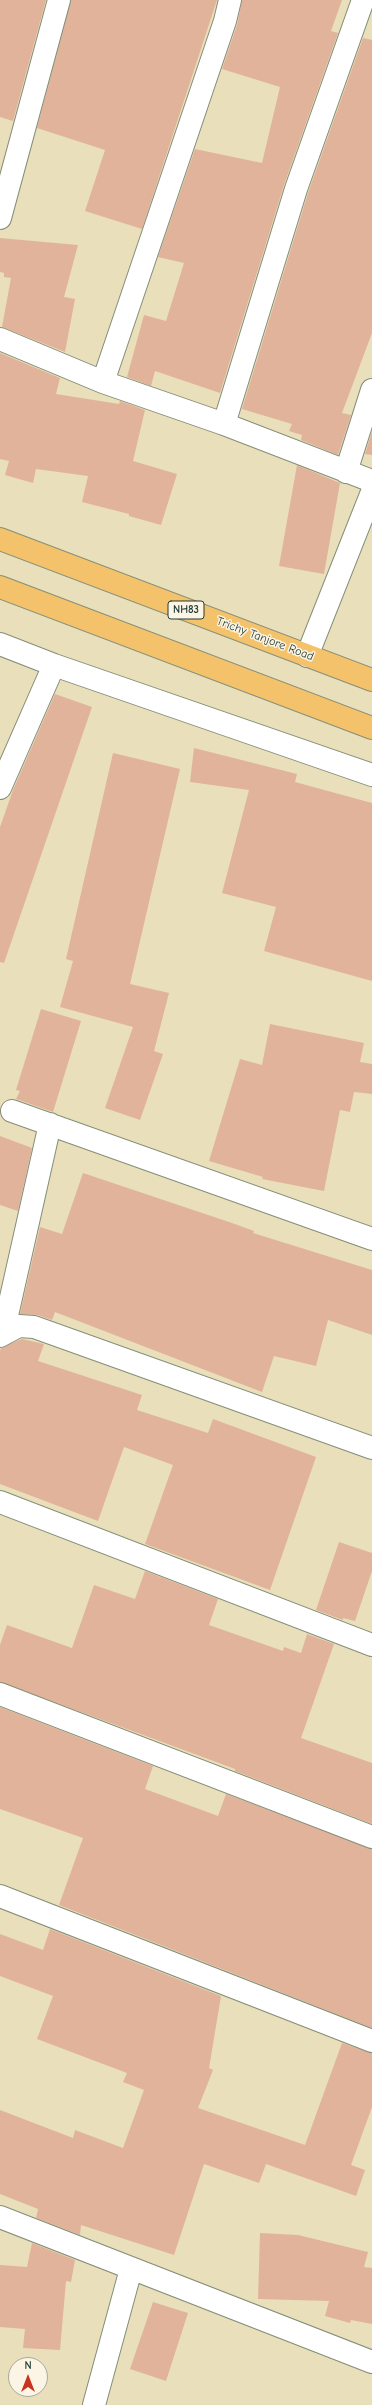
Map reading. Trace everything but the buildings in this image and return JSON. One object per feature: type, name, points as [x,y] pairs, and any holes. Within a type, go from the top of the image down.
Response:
[{"type":"highway","name":"Trichy Tanjore Road","points":[[0,539],[372,680]]},
{"type":"highway","points":[[0,587],[372,728]]},
{"type":"street","points":[[0,218],[59,0]]},
{"type":"street","points":[[103,382],[225,21],[230,0]]},
{"type":"street","points":[[224,424],[296,189],[363,0]]},
{"type":"street","points":[[0,339],[103,382],[224,424],[372,481]]},
{"type":"street","points":[[346,472],[372,390]]},
{"type":"street","points":[[307,656],[372,492]]},
{"type":"street","points":[[0,644],[54,665],[372,775]]},
{"type":"street","points":[[0,788],[54,665]]},
{"type":"street","points":[[12,1111],[372,1239]]},
{"type":"street","points":[[1,1334],[50,1124]]},
{"type":"street","points":[[1,1334],[19,1326],[34,1327],[372,1448]]},
{"type":"street","points":[[0,1502],[372,1646]]},
{"type":"street","points":[[0,1694],[372,1837]]},
{"type":"street","points":[[0,1896],[372,2041]]},
{"type":"street","points":[[0,2218],[372,2362]]},
{"type":"street","points":[[94,2405],[131,2269]]}]
